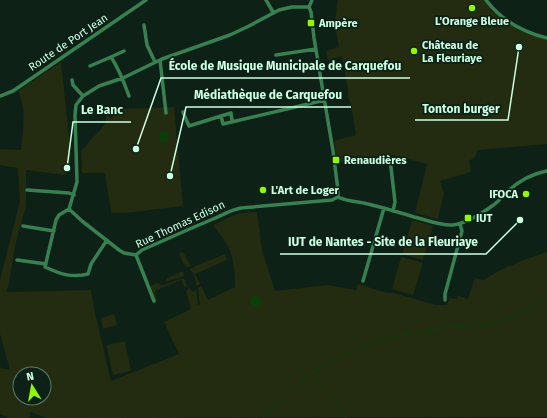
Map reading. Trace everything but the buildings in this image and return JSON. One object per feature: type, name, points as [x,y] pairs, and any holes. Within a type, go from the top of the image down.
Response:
[{"type":"street","name":"Route de Port Jean","points":[[0,96],[13,91],[146,0]]},
{"type":"street","points":[[266,0],[273,12]]},
{"type":"street","points":[[312,0],[309,7],[333,151],[338,197],[362,202],[441,224],[460,224],[494,205],[508,190],[521,181],[533,174],[547,170]]},
{"type":"street","points":[[486,0],[511,24],[547,38]]},
{"type":"street","points":[[106,240],[91,264],[88,274],[70,276],[58,273],[45,267],[56,220],[59,215],[69,209],[77,182],[75,115],[76,105],[83,96],[98,86],[123,78],[155,62],[230,35],[283,8],[309,7]]},
{"type":"street","points":[[144,26],[147,45],[155,62]]},
{"type":"street","points":[[276,55],[316,49]]},
{"type":"street","points":[[90,66],[124,52]]},
{"type":"street","points":[[111,57],[123,78],[129,96]]},
{"type":"street","points":[[160,60],[166,113]]},
{"type":"street","points":[[72,80],[73,85],[83,96]]},
{"type":"street","points":[[221,116],[223,124],[325,100]]},
{"type":"street","points":[[183,112],[189,126],[231,113],[232,121]]},
{"type":"street","points":[[390,159],[395,202],[393,211]]},
{"type":"street","points":[[27,190],[69,193],[74,195]]},
{"type":"street","name":"Rue Thomas Edison","points":[[69,209],[119,250],[124,253],[136,255],[142,250],[235,209],[326,201],[338,197]]},
{"type":"street","points":[[363,281],[384,208]]},
{"type":"street","points":[[445,300],[445,294],[462,231],[460,224]]},
{"type":"street","points":[[23,226],[54,231]]},
{"type":"street","points":[[136,255],[154,301]]},
{"type":"street","points":[[17,260],[46,264]]},
{"type":"shaded area","points":[[338,0],[486,0],[493,11],[518,30],[547,40],[547,144],[478,150],[475,157],[469,161],[471,172],[440,181],[444,193],[438,219],[415,213],[427,164],[393,155],[337,163],[334,141],[356,135],[351,104],[348,97],[342,56],[328,60],[326,51],[339,47],[335,26]]},
{"type":"shaded area","points":[[61,62],[71,156],[70,166],[65,175],[26,170],[26,206],[16,242],[7,292],[91,290],[111,381],[179,354],[164,322],[191,309],[186,291],[189,288],[193,292],[196,288],[198,305],[200,304],[198,288],[201,286],[208,300],[235,287],[232,257],[228,246],[213,225],[241,213],[257,212],[262,250],[275,291],[327,285],[356,290],[358,284],[436,305],[447,305],[449,298],[457,299],[458,296],[468,299],[475,278],[483,280],[508,266],[512,266],[518,262],[547,252],[547,417],[47,418],[30,412],[30,418],[9,418],[0,414],[0,368],[10,370],[0,334],[0,280],[20,201],[18,168],[0,165],[0,149],[21,150],[23,106],[18,91]]},
{"type":"shaded area","points":[[174,107],[183,206],[126,213],[111,213],[105,173],[82,173],[81,151],[106,123],[107,115],[109,115],[110,119],[120,109]]},
{"type":"shaded area","points":[[168,131],[168,140],[159,142],[160,137],[158,134]]},
{"type":"shaded area","points":[[412,220],[433,226],[423,260],[402,254]]},
{"type":"shaded area","points":[[183,252],[191,266],[187,267],[183,263],[179,253]]},
{"type":"shaded area","points":[[225,254],[227,260],[195,274],[200,284],[197,286],[194,274],[189,269]]},
{"type":"shaded area","points":[[401,257],[423,263],[413,295],[392,289]]},
{"type":"shaded area","points":[[183,271],[184,276],[165,282],[167,278]]},
{"type":"shaded area","points":[[184,278],[187,285],[185,288],[181,280],[155,291],[157,300],[155,300],[150,286],[157,283],[163,285]]},
{"type":"shaded area","points":[[257,295],[260,298],[261,303],[259,307],[255,307],[251,304],[250,300],[253,296]]},
{"type":"shaded area","points":[[114,314],[117,325],[103,329],[101,318]]},
{"type":"shaded area","points":[[125,341],[131,371],[113,375],[106,345]]},
{"type":"waterway","points":[[263,418],[313,371],[369,344],[392,337],[450,327],[488,324],[514,317],[547,299]]},
{"type":"waterway","points":[[313,371],[346,418]]},
{"type":"place","name":"L'Orange Bleue","points":[[472,8]]},
{"type":"place","name":"Ampère","points":[[311,23]]},
{"type":"place","name":"Tonton burger","points":[[519,47]]},
{"type":"place","name":"Château de La Fleuriaye","points":[[414,51]]},
{"type":"place","name":"École de Musique Municipale de Carquefou","points":[[136,149]]},
{"type":"place","name":"Renaudières","points":[[336,160]]},
{"type":"place","name":"Le Banc","points":[[67,168]]},
{"type":"place","name":"Médiathèque de Carquefou","points":[[170,176]]},
{"type":"place","name":"L'Art de Loger","points":[[263,190]]},
{"type":"place","name":"IFOCA","points":[[526,194]]},
{"type":"place","name":"IUT","points":[[468,218]]},
{"type":"place","name":"IUT de Nantes - Site de la Fleuriaye","points":[[520,220]]}]
